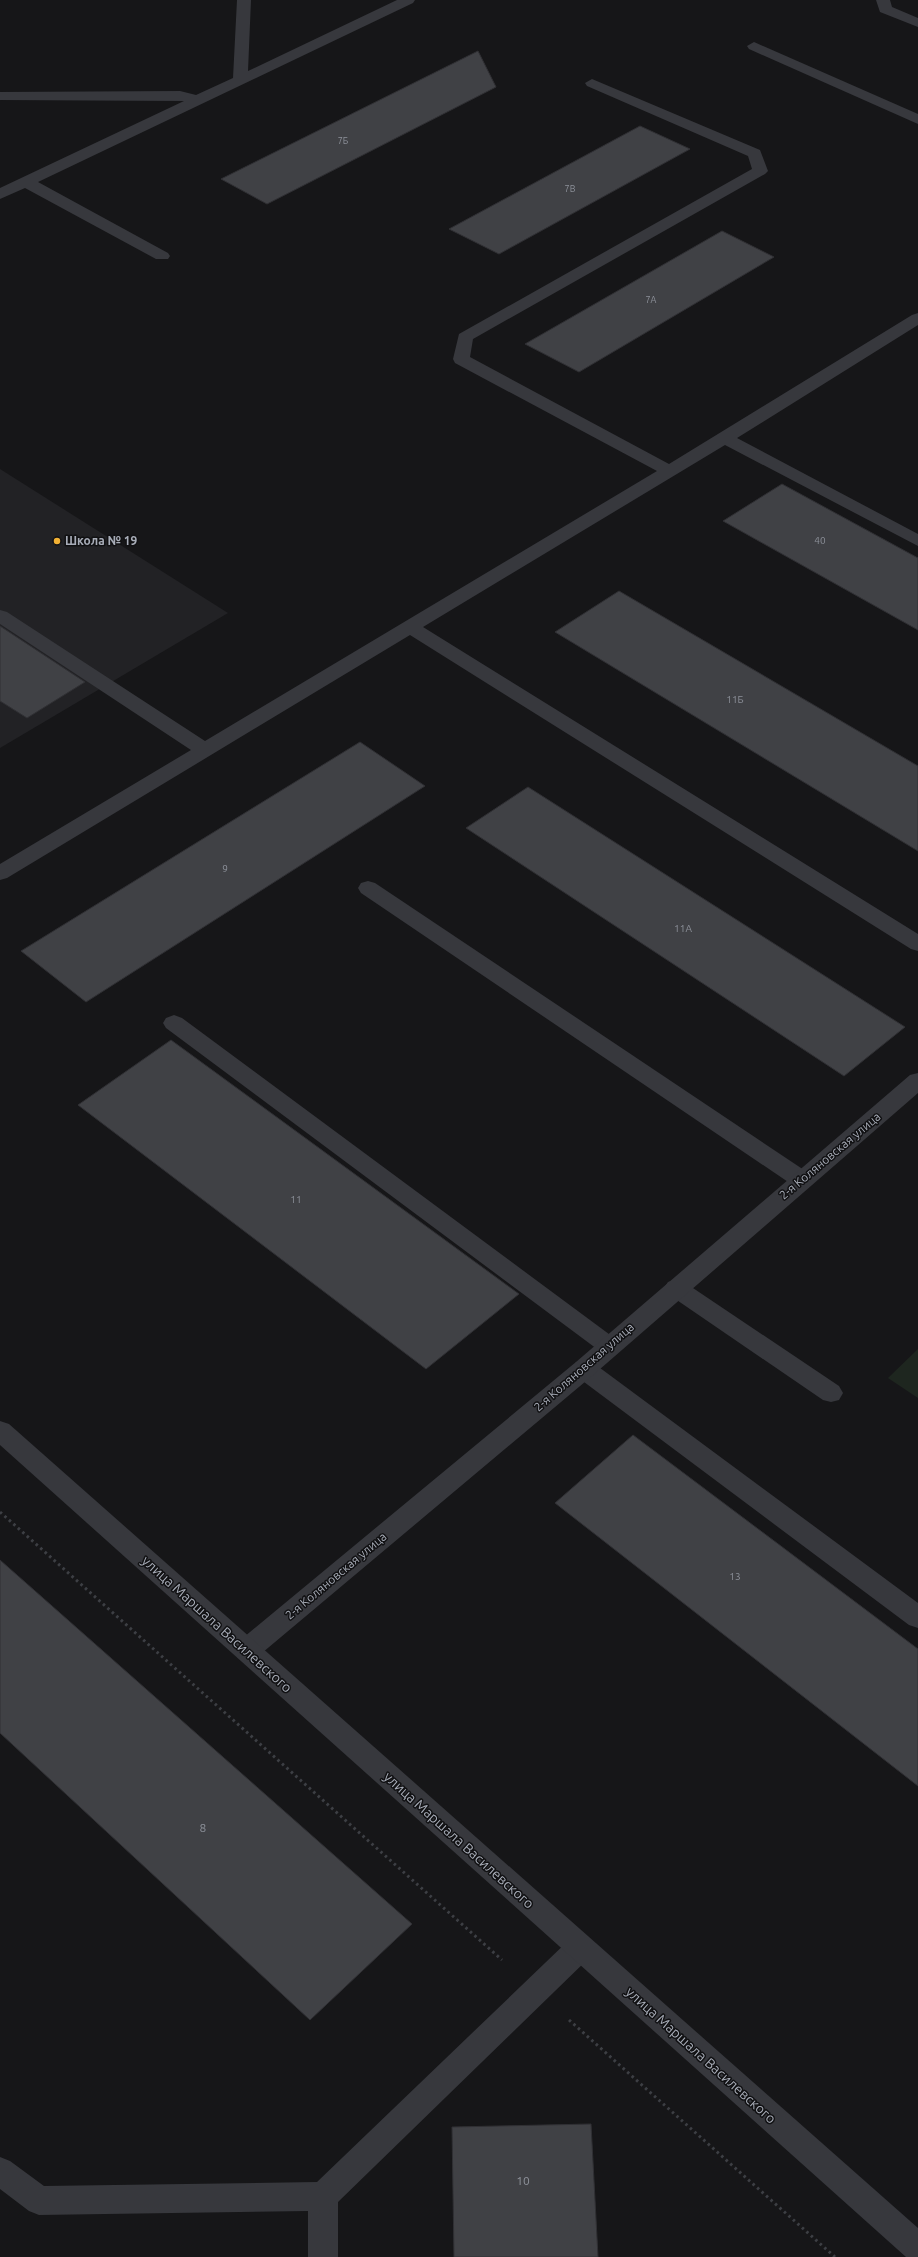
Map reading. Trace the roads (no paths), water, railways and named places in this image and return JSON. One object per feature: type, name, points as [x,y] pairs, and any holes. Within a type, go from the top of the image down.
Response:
[{"type":"street","points":[[240,81],[244,0]]},
{"type":"street","points":[[0,194],[408,0]]},
{"type":"street","points":[[883,0],[885,9],[918,23]]},
{"type":"street","points":[[754,46],[918,120]]},
{"type":"street","points":[[592,83],[755,153],[760,171],[465,337],[461,359],[669,471]]},
{"type":"street","points":[[0,96],[180,95],[198,100]]},
{"type":"street","points":[[26,182],[162,256]]},
{"type":"street","points":[[0,873],[725,438],[918,318]]},
{"type":"street","points":[[725,438],[918,541]]},
{"type":"street","points":[[0,616],[205,750]]},
{"type":"street","points":[[410,627],[918,944]]},
{"type":"street","points":[[368,888],[802,1180]]},
{"type":"street","points":[[174,1023],[609,1346]]},
{"type":"street","name":"2-я Коляновская улица","points":[[247,1650],[584,1369],[676,1288],[918,1081]]},
{"type":"street","points":[[676,1288],[831,1393]]},
{"type":"street","points":[[584,1369],[918,1617]]},
{"type":"street","name":"улица Маршала Василевского","points":[[0,1431],[918,2248]]},
{"type":"street","points":[[0,2172],[39,2201],[323,2196],[580,1948]]},
{"type":"street","points":[[323,2196],[323,2257]]},
{"type":"place","name":"Школа № 19","points":[[57,541]]}]
